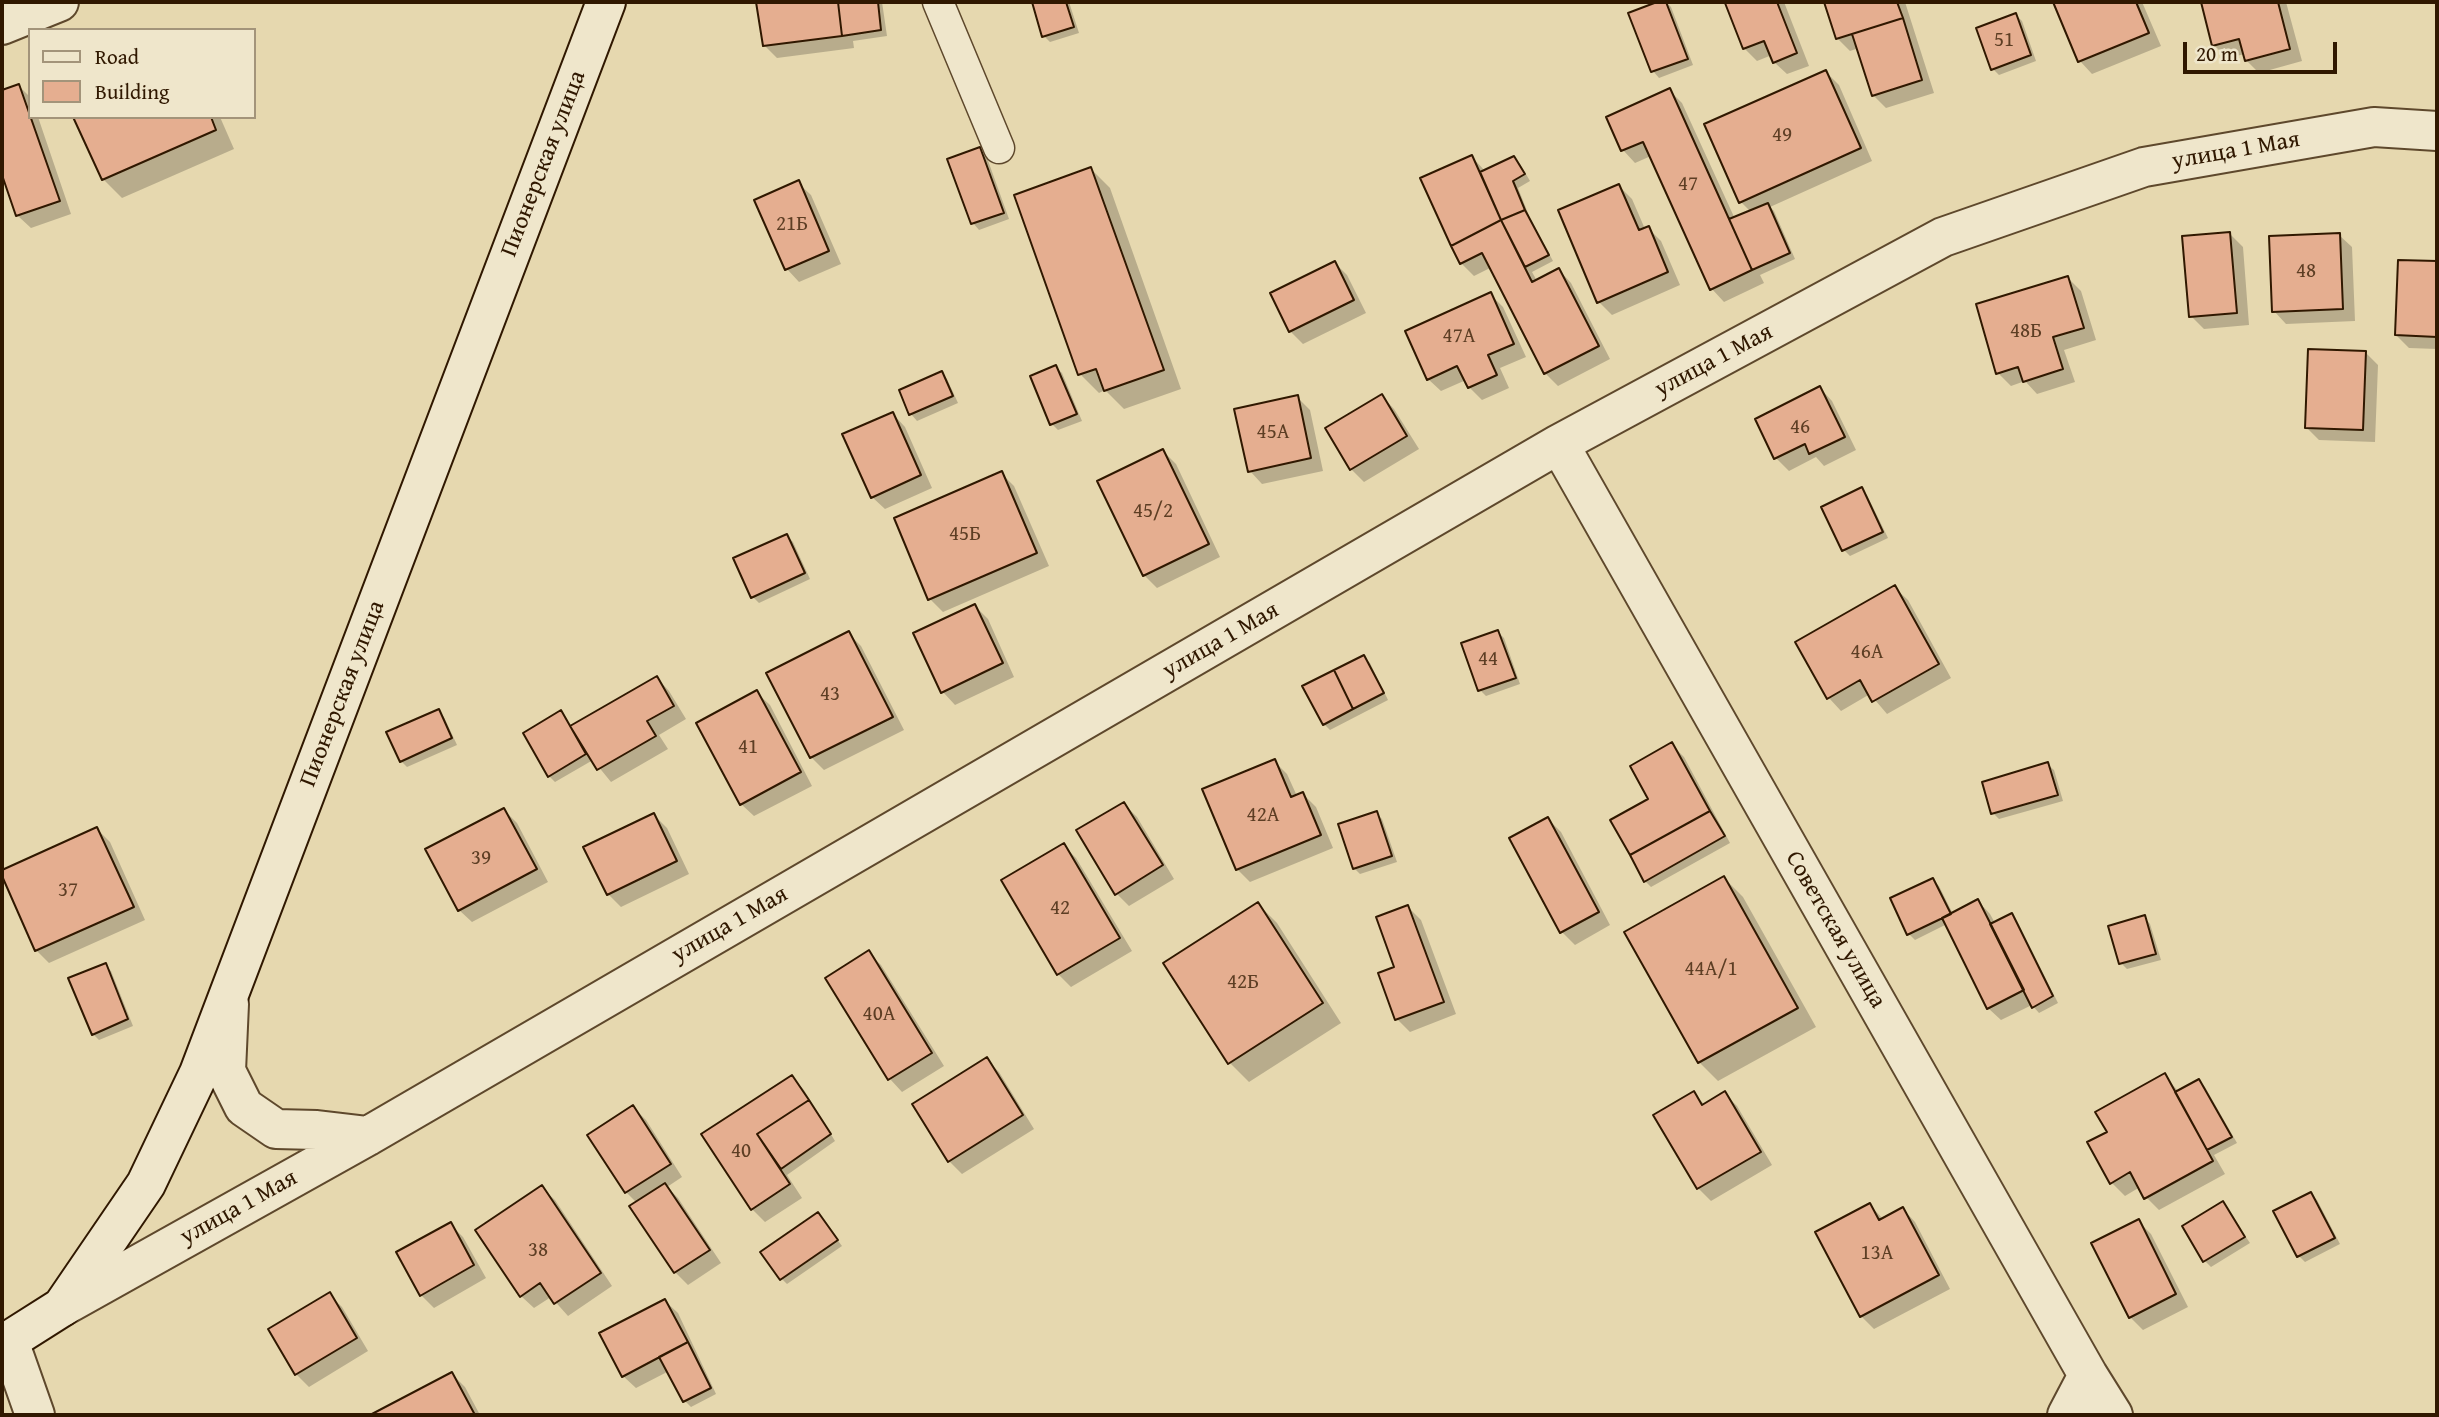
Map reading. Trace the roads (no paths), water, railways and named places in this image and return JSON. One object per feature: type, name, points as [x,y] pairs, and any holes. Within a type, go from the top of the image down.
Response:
[{"type":"street","points":[[2,26],[59,2]]},
{"type":"street","name":"Пионерская улица","points":[[5,1343],[62,1307],[146,1184],[199,1073],[606,2]]},
{"type":"street","name":"улица 1 Мая","points":[[62,1307],[368,1136],[1559,444],[1943,237],[2144,167],[2374,127],[2437,131]]},
{"type":"street","name":"Советская улица","points":[[1559,444],[2113,1415]]},
{"type":"street","points":[[230,991],[226,1071],[244,1107],[276,1129],[317,1130],[368,1136]]},
{"type":"street","points":[[5,1343],[34,1415]]},
{"type":"street","points":[[2067,1415],[2088,1375]]},
{"type":"lane","points":[[938,2],[999,148]]}]
